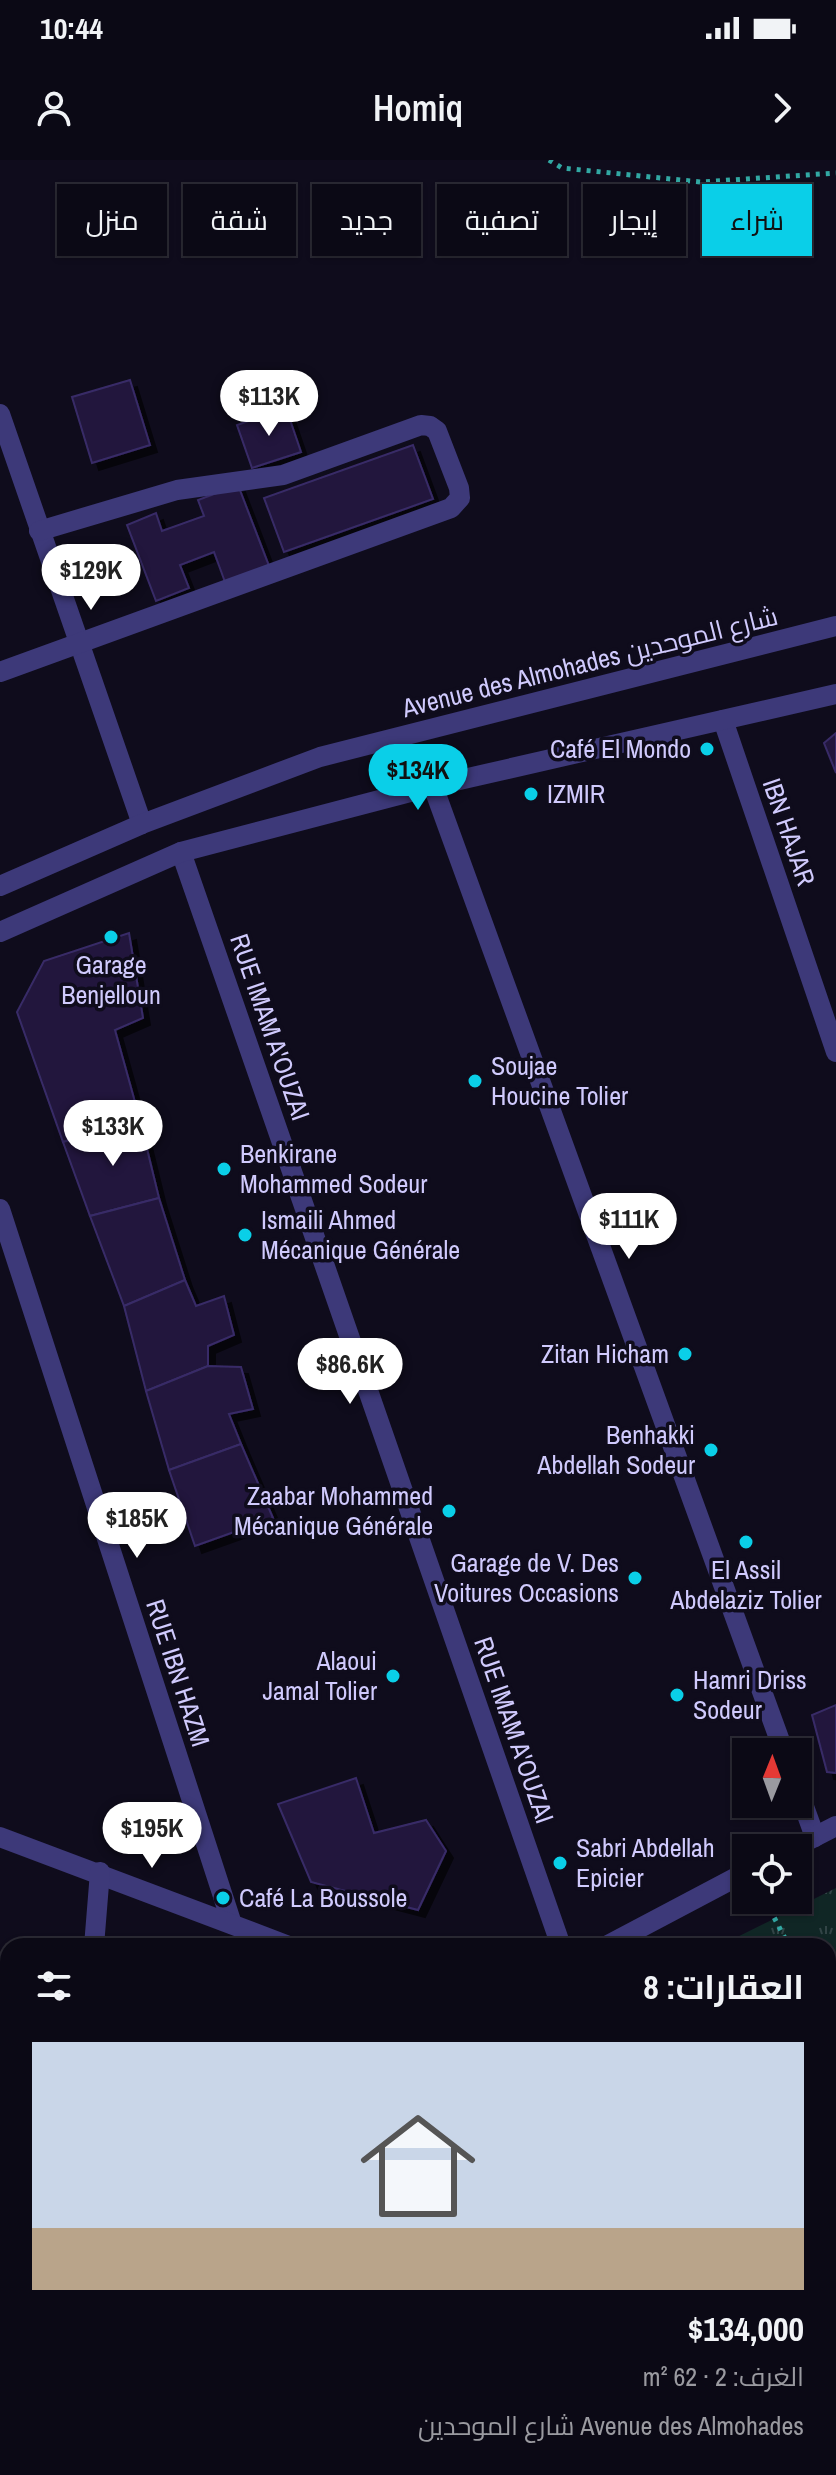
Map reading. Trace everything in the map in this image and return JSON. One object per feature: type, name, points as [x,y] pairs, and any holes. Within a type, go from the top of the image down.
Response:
[{"type":"street","points":[[0,414],[142,824]]},
{"type":"street","points":[[0,672],[451,508],[460,498],[437,431],[421,425],[283,475],[177,490],[39,531]]},
{"type":"street","name":"Avenue des Almohades شارع الموحدين","points":[[0,886],[142,824],[320,757],[836,626]]},
{"type":"street","points":[[0,932],[181,852],[433,786],[836,694]]},
{"type":"street","name":"IBN HAJAR","points":[[723,720],[836,1052]]},
{"type":"street","points":[[433,786],[779,1738]]},
{"type":"street","name":"RUE IMAM A'OUZAI","points":[[181,852],[558,1938]]},
{"type":"street","name":"RUE IBN HAZM","points":[[0,1209],[232,1924]]},
{"type":"street","points":[[808,1818],[815,1837]]},
{"type":"street","points":[[812,1838],[836,1826]]},
{"type":"street","points":[[0,1837],[100,1872],[268,1938]]},
{"type":"street","points":[[95,1938],[100,1872]]},
{"type":"street","points":[[621,1938],[732,1879]]},
{"type":"path","points":[[549,160],[562,168],[701,182],[836,173]]},
{"type":"path","points":[[772,1914],[785,1938]]},
{"type":"green space","points":[[836,1888],[836,1938],[735,1938],[784,1914],[812,1914],[812,1900]]},
{"type":"building","points":[[130,380],[150,445],[92,463],[72,397]]},
{"type":"building","points":[[286,408],[301,452],[252,468],[237,425]]},
{"type":"building","points":[[413,445],[433,499],[284,552],[264,498]]},
{"type":"building","points":[[238,485],[269,566],[225,582],[214,552],[180,565],[189,588],[156,601],[127,525],[156,513],[162,531],[204,516],[198,500]]},
{"type":"building","points":[[836,733],[836,773],[824,743]]},
{"type":"building","points":[[129,933],[143,1018],[115,1030],[140,1120],[63,1142],[17,1012],[44,961]]},
{"type":"building","points":[[140,1120],[159,1198],[90,1216],[63,1142]]},
{"type":"building","points":[[159,1198],[185,1280],[124,1306],[90,1216]]},
{"type":"building","points":[[185,1280],[196,1306],[224,1296],[234,1335],[208,1346],[208,1366],[146,1391],[124,1306]]},
{"type":"building","points":[[208,1366],[241,1367],[253,1409],[229,1414],[241,1444],[169,1470],[146,1391]]},
{"type":"building","points":[[241,1444],[273,1518],[195,1546],[169,1470]]},
{"type":"building","points":[[836,1705],[836,1773],[827,1772],[812,1715]]},
{"type":"building","points":[[356,1778],[374,1833],[426,1820],[446,1851],[418,1910],[311,1882],[278,1804]]},
{"type":"place","name":"Café El Mondo","points":[[707,749]]},
{"type":"place","name":"IZMIR","points":[[531,794]]},
{"type":"place","name":"Garage Benjelloun","points":[[111,937]]},
{"type":"place","name":"Soujae Houcine Tolier","points":[[475,1081]]},
{"type":"place","name":"Benkirane Mohammed Sodeur","points":[[224,1169]]},
{"type":"place","name":"Ismaili Ahmed Mécanique Générale","points":[[245,1235]]},
{"type":"place","name":"Zitan Hicham","points":[[685,1354]]},
{"type":"place","name":"Benhakki Abdellah Sodeur","points":[[711,1450]]},
{"type":"place","name":"Zaabar Mohammed Mécanique Générale","points":[[449,1511]]},
{"type":"place","name":"El Assil Abdelaziz Tolier","points":[[746,1542]]},
{"type":"place","name":"Garage de V. Des Voitures Occasions","points":[[635,1578]]},
{"type":"place","name":"Alaoui Jamal Tolier","points":[[393,1676]]},
{"type":"place","name":"Hamri Driss Sodeur","points":[[677,1695]]},
{"type":"place","name":"Sabri Abdellah Epicier","points":[[560,1863]]},
{"type":"place","name":"Café La Boussole","points":[[223,1898]]}]
